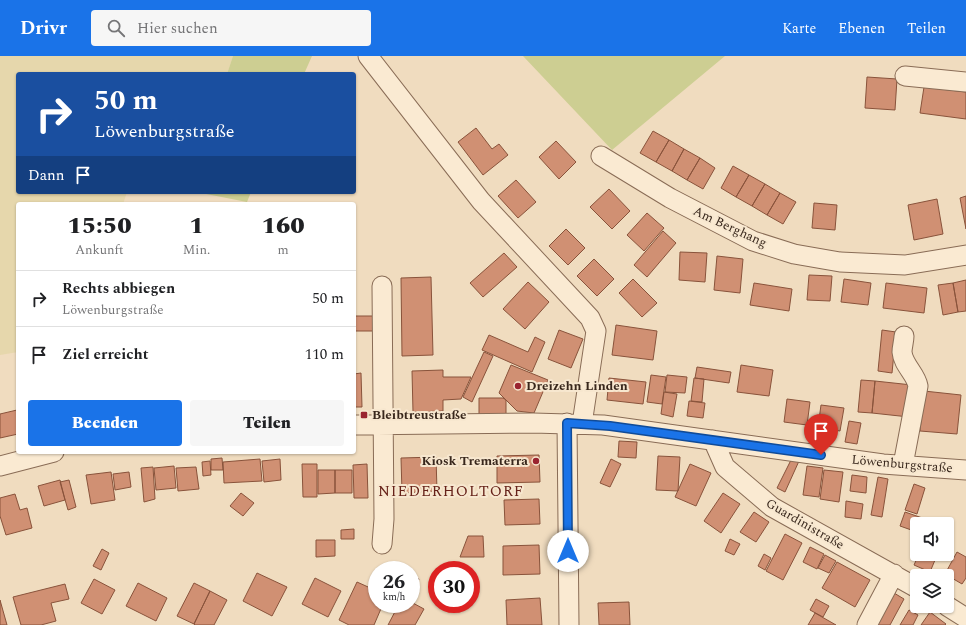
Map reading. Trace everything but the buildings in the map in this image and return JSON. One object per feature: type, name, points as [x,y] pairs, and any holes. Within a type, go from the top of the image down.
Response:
[{"type":"street","points":[[368,56],[481,201],[590,318],[596,331],[574,424],[569,625]]},
{"type":"street","points":[[905,76],[966,82]]},
{"type":"street","name":"Am Berghang","points":[[601,156],[670,198],[753,241],[794,254],[840,262],[905,265],[966,255]]},
{"type":"street","points":[[382,286],[384,519],[382,544]]},
{"type":"street","points":[[904,336],[902,353],[908,366],[917,378],[918,386],[904,465]]},
{"type":"street","name":"Löwenburgstraße","points":[[356,425],[574,424],[610,426],[904,465],[966,470]]},
{"type":"street","name":"Guardinistraße","points":[[713,440],[725,467],[772,508],[910,584]]},
{"type":"street","points":[[0,466],[46,454]]},
{"type":"street","points":[[867,625],[894,574]]},
{"type":"street","points":[[954,610],[966,618]]},
{"type":"shaded area","points":[[0,56],[233,56],[228,72],[16,72],[16,194],[126,194],[124,202],[16,202],[16,352],[0,355]]},
{"type":"green space","points":[[233,56],[312,56],[305,72],[228,72]]},
{"type":"green space","points":[[523,56],[725,56],[612,150]]},
{"type":"green space","points":[[206,194],[250,194],[247,202]]},
{"type":"place","name":"Dreizehn Linden","points":[[518,386]]},
{"type":"place","name":"Bleibtreustraße","points":[[364,415]]},
{"type":"place","name":"Kiosk Trematerra","points":[[536,461]]},
{"type":"district","name":"NIEDERHOLTORF","points":[[451,491]]},
{"type":"route","points":[[568,551],[567,423],[610,426],[821,455]]}]
